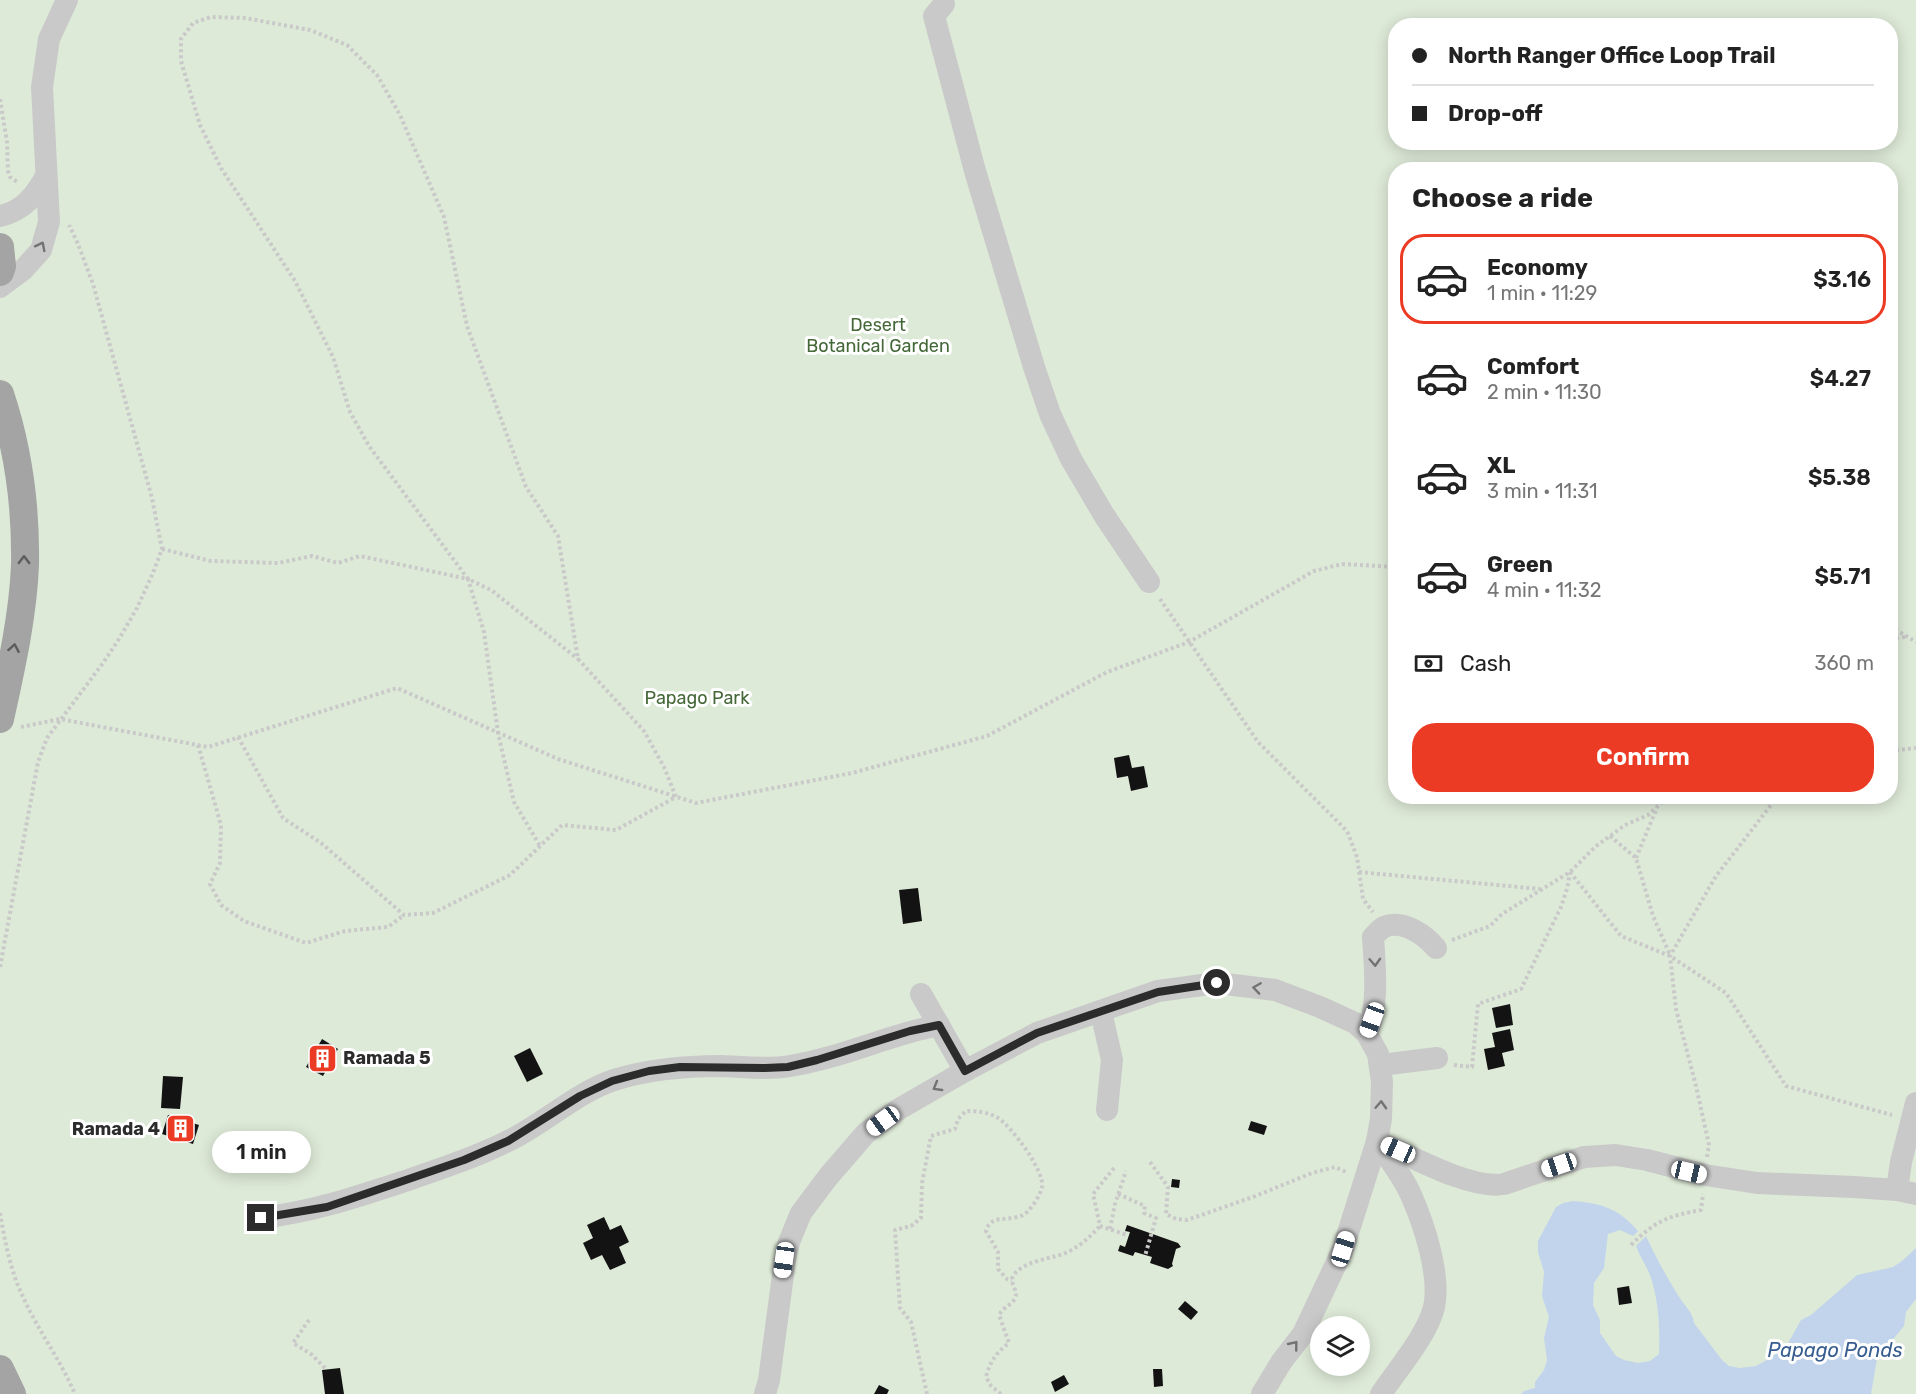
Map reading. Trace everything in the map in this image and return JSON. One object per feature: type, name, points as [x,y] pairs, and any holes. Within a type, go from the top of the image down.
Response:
[{"type":"main road","points":[[0,247],[0,272]]},
{"type":"main road","points":[[0,394],[16,462],[22,505],[25,565],[10,723]]},
{"type":"main road","points":[[0,1369],[12,1394]]},
{"type":"street","points":[[0,287],[23,270],[41,250],[50,222],[42,87],[49,39],[68,0]]},
{"type":"street","points":[[944,4],[934,16],[975,171],[1050,414],[1071,459],[1104,515],[1149,582]]},
{"type":"street","points":[[0,216],[23,207],[38,192],[46,176]]},
{"type":"street","points":[[1367,1034],[1372,1020],[1376,977],[1373,937],[1384,927],[1400,925],[1425,935],[1436,948]]},
{"type":"street","points":[[765,1394],[769,1380],[784,1260],[789,1242],[801,1213],[866,1133],[899,1109],[1037,1033],[1158,992],[1217,983],[1275,990],[1355,1023],[1367,1034],[1381,1065],[1382,1092],[1377,1141],[1343,1249],[1304,1334],[1281,1361],[1262,1394]]},
{"type":"street","points":[[921,994],[965,1071]]},
{"type":"street","points":[[1101,1012],[1112,1060],[1107,1110]]},
{"type":"street","points":[[261,1218],[327,1207],[464,1160],[508,1141],[580,1096],[612,1081],[649,1071],[680,1067],[788,1067],[910,1031],[939,1025]]},
{"type":"street","points":[[1381,1065],[1437,1058]]},
{"type":"street","points":[[1377,1141],[1463,1178],[1492,1186],[1584,1157],[1616,1155],[1647,1160],[1705,1176],[1757,1183],[1907,1192],[1901,1162],[1913,1112]]},
{"type":"street","points":[[1377,1141],[1411,1194],[1426,1238],[1435,1279],[1434,1307],[1423,1331],[1381,1394]]},
{"type":"path","points":[[540,846],[514,802],[498,733],[484,632],[468,579],[369,446],[350,412],[333,357],[295,281],[217,159],[200,125],[181,61],[182,39],[193,23],[211,17],[245,18],[310,30],[347,45],[377,75],[400,115],[444,217],[467,326],[526,486],[558,536],[578,659]]},
{"type":"path","points":[[0,99],[7,142],[8,171],[14,180],[21,184]]},
{"type":"path","points":[[0,966],[38,762],[47,738],[103,663],[137,608],[162,549],[152,498],[93,284],[67,222]]},
{"type":"path","points":[[162,549],[211,561],[278,563],[312,556],[338,563],[360,556],[468,579],[491,590],[578,659],[644,731],[664,767],[676,797]]},
{"type":"path","points":[[10,723],[60,719],[208,747],[397,688],[558,759],[696,803],[830,777],[987,736],[1107,672],[1189,642],[1314,571],[1342,564],[1388,567]]},
{"type":"path","points":[[1149,582],[1258,742],[1347,831],[1357,857],[1363,899],[1384,927]]},
{"type":"path","points":[[1898,631],[1916,642]]},
{"type":"path","points":[[1898,638],[1907,637]]},
{"type":"path","points":[[238,737],[283,818],[321,843],[404,915]]},
{"type":"path","points":[[198,745],[221,825],[220,863],[210,884],[221,905],[244,921],[306,942],[345,931],[388,927],[404,915],[433,913],[510,875],[562,825],[616,830],[676,797]]},
{"type":"path","points":[[1898,750],[1916,748]]},
{"type":"path","points":[[1436,948],[1459,936],[1490,926],[1502,914],[1570,872],[1595,847],[1625,825],[1648,815],[1661,804]]},
{"type":"path","points":[[1670,956],[1716,876],[1772,804]]},
{"type":"path","points":[[1636,858],[1657,808]]},
{"type":"path","points":[[1610,836],[1636,858],[1653,916],[1670,956],[1676,1009],[1709,1145],[1701,1210],[1672,1215],[1646,1230],[1631,1245]]},
{"type":"path","points":[[1359,872],[1541,889]]},
{"type":"path","points":[[1570,872],[1621,936],[1670,956],[1726,993],[1786,1086],[1913,1112]]},
{"type":"path","points":[[1437,1058],[1456,1066],[1472,1067],[1478,1004],[1521,989],[1561,907],[1568,890],[1570,872]]},
{"type":"path","points":[[927,1394],[911,1322],[900,1308],[896,1230],[911,1226],[921,1218],[922,1183],[932,1136],[955,1129],[958,1119],[966,1111],[990,1114],[1000,1119],[1040,1171],[1042,1186],[1028,1211],[1020,1217],[994,1220],[988,1224],[986,1231],[998,1252],[998,1269],[1007,1279],[1012,1280]]},
{"type":"path","points":[[1150,1162],[1168,1186],[1166,1214],[1176,1219],[1187,1220],[1312,1173],[1335,1167],[1364,1178]]},
{"type":"path","points":[[1100,1226],[1093,1194],[1114,1168]]},
{"type":"path","points":[[1110,1229],[1126,1171]]},
{"type":"path","points":[[1118,1194],[1145,1206],[1144,1213],[1156,1218],[1145,1256]]},
{"type":"path","points":[[0,1213],[22,1297],[75,1394]]},
{"type":"path","points":[[1100,1226],[1126,1235]]},
{"type":"path","points":[[1001,1394],[991,1386],[986,1377],[988,1366],[997,1352],[1009,1342],[999,1315],[1001,1310],[1015,1299],[1012,1280],[1014,1275],[1043,1258],[1059,1255],[1083,1244],[1100,1226]]},
{"type":"path","points":[[309,1320],[293,1343],[311,1354],[325,1368]]},
{"type":"green space","name":"Papago Park","points":[[0,0],[1916,0],[1916,1394],[0,1394]]},
{"type":"water","name":"Papago Ponds","points":[[1573,1201],[1593,1203],[1609,1208],[1624,1217],[1638,1231],[1633,1236],[1620,1230],[1608,1234],[1604,1268],[1594,1283],[1593,1305],[1600,1320],[1600,1333],[1616,1356],[1624,1360],[1638,1363],[1650,1361],[1659,1354],[1659,1324],[1655,1295],[1650,1275],[1636,1246],[1646,1236],[1669,1281],[1690,1312],[1694,1323],[1729,1366],[1740,1368],[1756,1366],[1772,1357],[1787,1345],[1801,1320],[1811,1315],[1857,1275],[1893,1267],[1916,1248],[1916,1299],[1906,1312],[1904,1326],[1877,1359],[1871,1394],[1535,1394],[1535,1382],[1544,1370],[1547,1360],[1544,1338],[1549,1317],[1542,1296],[1544,1272],[1538,1252],[1538,1241],[1556,1207]]},
{"type":"building","points":[[1129,755],[1132,768],[1144,766],[1148,787],[1131,791],[1128,776],[1117,778],[1114,758]]},
{"type":"building","points":[[918,888],[922,921],[903,924],[899,890]]},
{"type":"building","points":[[1510,1004],[1513,1025],[1496,1028],[1492,1008]]},
{"type":"building","points":[[1510,1029],[1514,1050],[1502,1053],[1505,1066],[1488,1070],[1484,1049],[1495,1047],[1492,1033]]},
{"type":"building","name":"Ramada 5","points":[[322,1039],[338,1049],[323,1076],[306,1067]]},
{"type":"building","points":[[530,1048],[543,1074],[527,1082],[514,1056]]},
{"type":"building","points":[[163,1076],[183,1077],[180,1109],[161,1108]]},
{"type":"building","name":"Ramada 4","points":[[168,1115],[199,1125],[193,1144],[162,1134]]},
{"type":"building","points":[[1251,1121],[1267,1126],[1264,1135],[1248,1130]]},
{"type":"building","points":[[1172,1179],[1180,1180],[1179,1188],[1171,1187]]},
{"type":"building","points":[[604,1217],[610,1230],[621,1225],[629,1242],[619,1247],[626,1263],[610,1270],[602,1255],[591,1260],[583,1243],[593,1238],[587,1225]]},
{"type":"building","points":[[1127,1225],[1178,1243],[1181,1247],[1176,1249],[1173,1266],[1168,1269],[1150,1263],[1152,1257],[1135,1252],[1133,1256],[1118,1251],[1120,1245],[1125,1247],[1130,1232],[1125,1231]]},
{"type":"building","points":[[1629,1286],[1632,1303],[1619,1305],[1617,1288]]},
{"type":"building","points":[[1185,1301],[1198,1312],[1191,1320],[1178,1309]]},
{"type":"building","points":[[340,1368],[344,1394],[325,1394],[322,1370]]},
{"type":"building","points":[[1153,1369],[1162,1369],[1163,1386],[1154,1387]]},
{"type":"building","points":[[1064,1375],[1069,1384],[1055,1392],[1051,1382]]},
{"type":"building","points":[[879,1385],[889,1390],[887,1394],[874,1394]]},
{"type":"waterway","points":[[1525,1394],[1534,1391]]},
{"type":"place","name":"Ramada 5","points":[[322,1058]]},
{"type":"place","name":"Ramada 4","points":[[181,1129]]},
{"type":"route","points":[[261,1218],[291,1215],[327,1207],[464,1160],[508,1141],[580,1096],[612,1081],[649,1071],[680,1067],[788,1067],[910,1031],[939,1025],[965,1071],[1037,1033],[1158,992],[1217,983]]},
{"type":"park label","name":"Desert Botanical Garden","points":[[878,335]]}]
